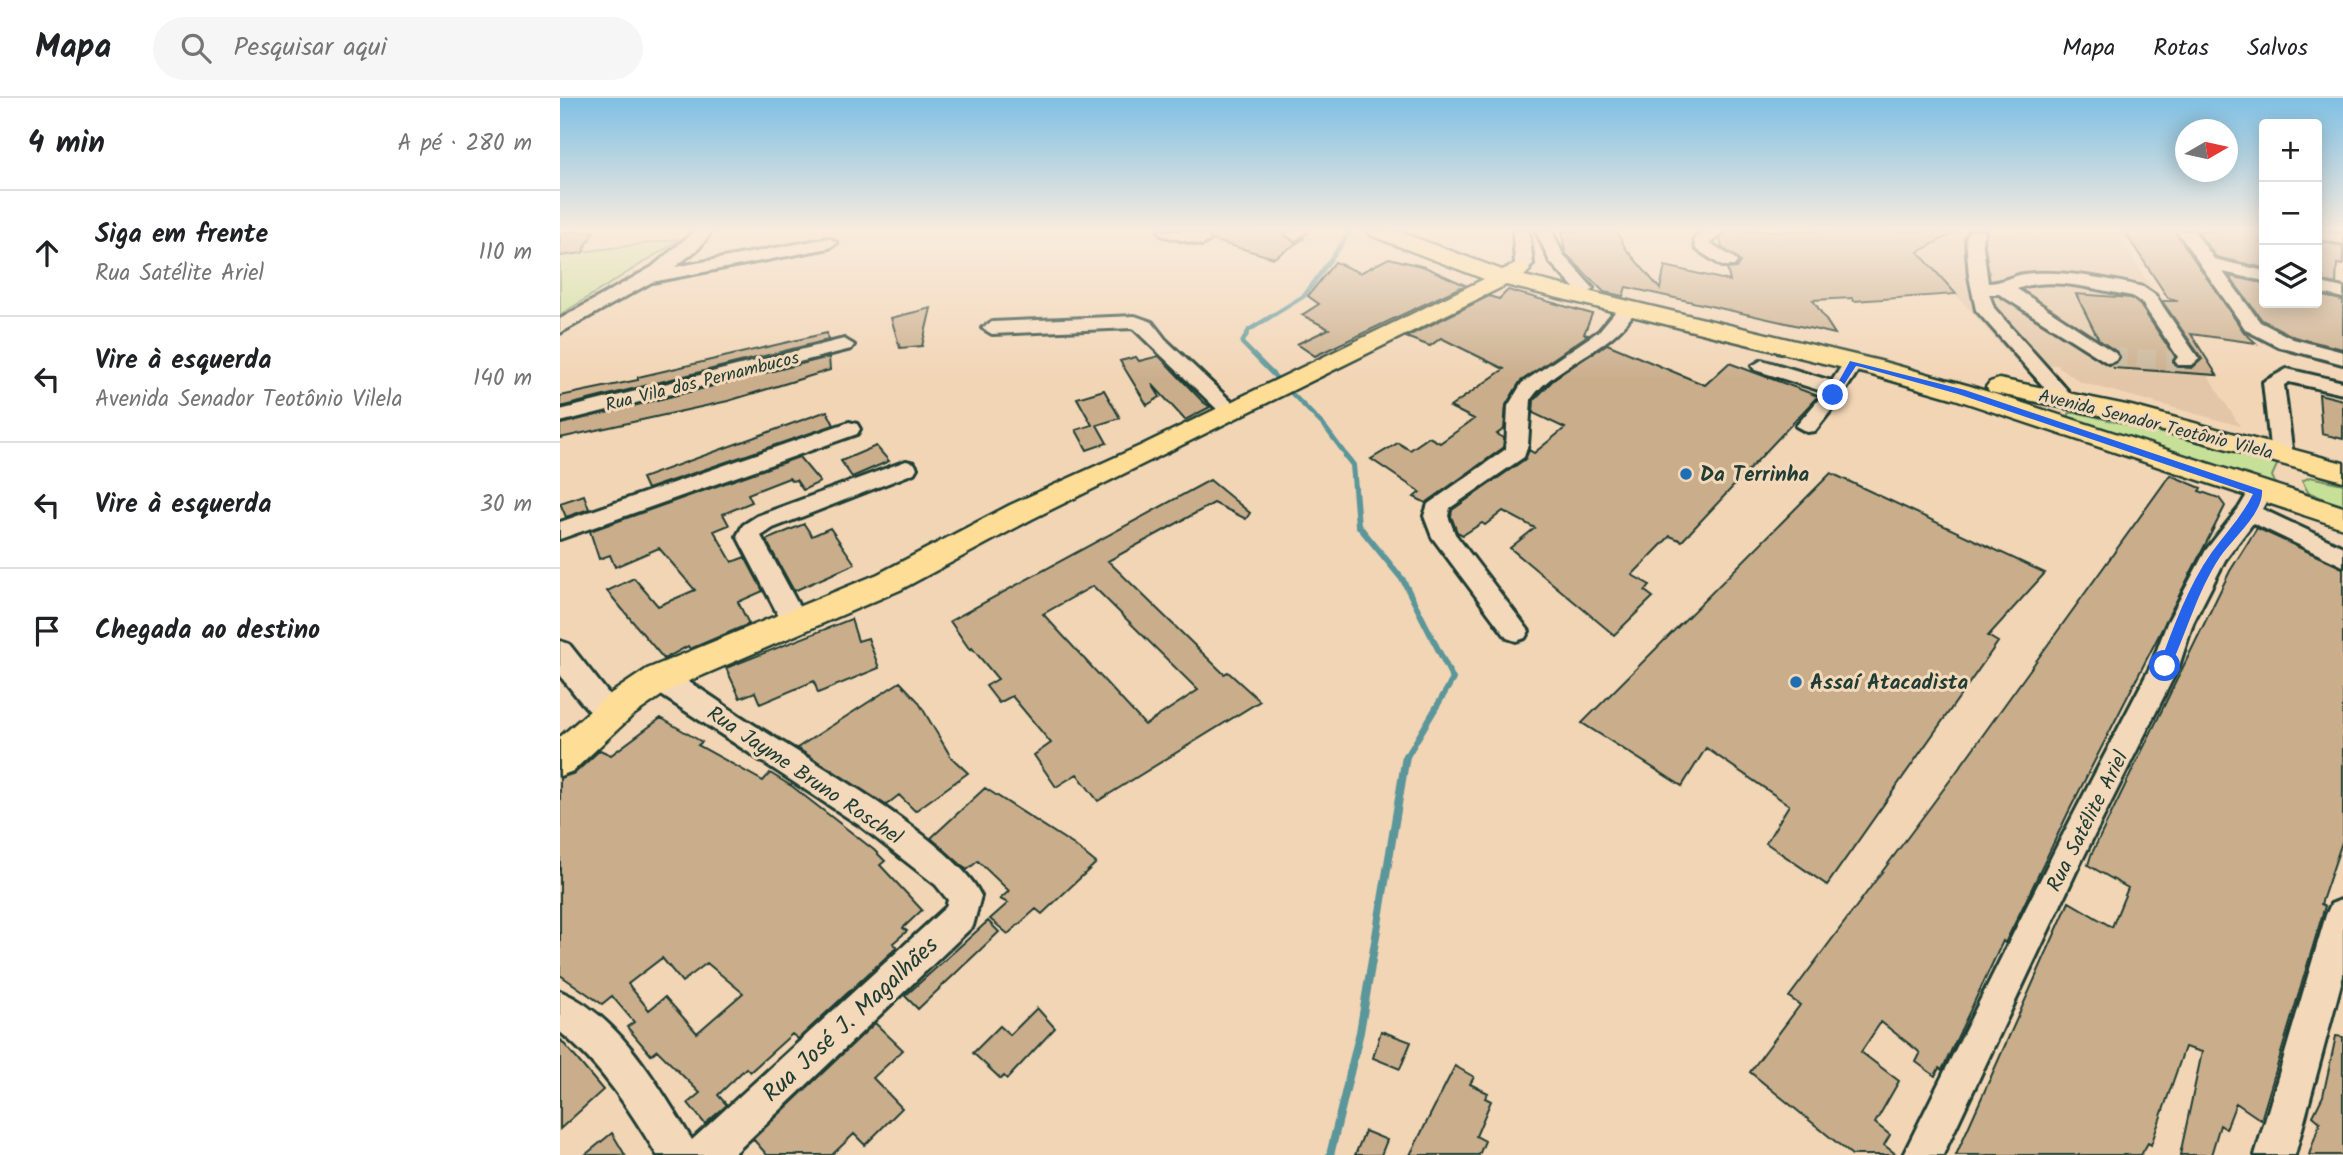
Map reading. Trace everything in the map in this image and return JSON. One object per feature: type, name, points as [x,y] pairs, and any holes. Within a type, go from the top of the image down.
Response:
[{"type":"main road","points":[[560,760],[627,697],[659,679],[889,582],[1021,512],[1498,280]]},
{"type":"main road","name":"Avenida Senador Teotônio Vilela","points":[[1531,280],[1627,310],[1853,363],[1962,392],[2045,420],[2254,502],[2302,507],[2343,518]]},
{"type":"main road","name":"Avenida Senador Teotônio Vilela","points":[[1544,280],[1852,354],[2066,400],[2343,473]]},
{"type":"main road","points":[[2045,420],[2053,407],[2066,400]]},
{"type":"main road","points":[[2343,473],[2291,470],[2278,474],[2281,490],[2302,507],[2343,529]]},
{"type":"street","points":[[560,327],[639,280]]},
{"type":"street","points":[[1577,280],[1584,288]]},
{"type":"street","points":[[1980,280],[1980,299],[1985,310],[2066,400]]},
{"type":"street","points":[[1981,289],[2003,288],[2022,280]]},
{"type":"street","points":[[2066,280],[2137,291],[2149,299],[2189,359],[2185,361]]},
{"type":"street","points":[[2222,280],[2253,326],[2286,343],[2343,358]]},
{"type":"street","points":[[2003,288],[2108,357]]},
{"type":"street","points":[[2322,289],[2343,293]]},
{"type":"street","points":[[1516,631],[1444,537],[1436,516],[1440,504],[1516,452],[1519,443],[1516,419],[1522,397],[1542,378],[1616,327],[1627,310]]},
{"type":"street","points":[[992,328],[1135,321],[1144,326],[1159,344],[1230,411]]},
{"type":"street","name":"Rua Vila dos Pernambucos","points":[[560,416],[844,345]]},
{"type":"street","points":[[1807,426],[1837,389],[1853,363]]},
{"type":"street","points":[[1762,366],[1837,389]]},
{"type":"street","points":[[2282,456],[2273,382],[2287,375],[2343,388]]},
{"type":"street","points":[[560,531],[849,429]]},
{"type":"street","points":[[795,623],[749,537],[751,531],[765,522],[906,468]]},
{"type":"street","points":[[2254,502],[2343,557]]},
{"type":"street","name":"Rua Satélite Ariel","points":[[1923,1155],[2065,862],[2165,666],[2180,622],[2215,556],[2254,502]]},
{"type":"street","points":[[560,651],[574,673],[609,712]]},
{"type":"street","name":"Rua Jayme Bruno Roschel","points":[[659,679],[870,815],[947,875]]},
{"type":"street","name":"Rua José J. Magalhães","points":[[705,1155],[961,915],[965,896],[947,875]]},
{"type":"street","points":[[2275,1155],[2343,915]]},
{"type":"street","points":[[560,1009],[585,1027],[630,1075],[679,1155]]},
{"type":"shaded area","points":[[1943,280],[2147,280],[2240,426],[2080,382],[2057,365],[2018,364]]},
{"type":"green space","points":[[560,280],[615,280],[560,315]]},
{"type":"green space","points":[[2069,413],[2126,424],[2275,462],[2277,465],[2272,476],[2277,487],[2069,418]]},
{"type":"green space","points":[[2310,477],[2343,484],[2343,507],[2308,492],[2302,481]]},
{"type":"building","points":[[1320,280],[1455,280],[1465,285],[1315,356],[1297,344],[1329,329],[1302,315],[1319,304],[1308,296]]},
{"type":"building","points":[[1592,280],[1653,280],[1660,289],[1662,280],[1944,280],[1956,294],[1854,301],[1852,298],[1813,300],[1835,334],[1626,287],[1623,296],[1604,292]]},
{"type":"building","points":[[2156,280],[2209,280],[2244,332],[2256,343],[2191,334],[2217,375],[2114,368],[2112,365],[2120,355],[2099,340],[2076,294],[2131,298],[2140,305],[2175,357],[2172,361],[2176,367],[2192,368],[2202,359],[2162,301],[2178,301],[2168,298]]},
{"type":"building","points":[[2232,280],[2259,282],[2259,308],[2322,308],[2322,296],[2343,300],[2343,349],[2294,337],[2262,320]]},
{"type":"building","points":[[2322,280],[2336,280],[2336,284],[2322,281]]},
{"type":"building","points":[[1508,290],[1592,314],[1584,334],[1588,335],[1520,382],[1506,405],[1504,429],[1497,434],[1504,438],[1503,448],[1426,503],[1414,497],[1420,492],[1371,459],[1398,443],[1410,450],[1429,437],[1440,443],[1474,419],[1450,407],[1504,369],[1441,338],[1430,346],[1406,337],[1489,296],[1499,299]]},
{"type":"building","points":[[931,308],[922,346],[900,348],[891,318]]},
{"type":"building","points":[[827,333],[828,340],[560,407],[560,396],[638,380],[638,377]]},
{"type":"building","points":[[1607,344],[1705,385],[1729,363],[1818,396],[1682,541],[1670,536],[1632,575],[1650,585],[1645,591],[1653,597],[1614,635],[1510,548],[1535,528],[1503,511],[1485,525],[1482,523],[1463,535],[1457,532],[1451,516],[1452,510],[1525,459],[1529,450],[1534,453],[1565,428],[1533,413],[1534,400],[1556,377]]},
{"type":"building","points":[[1159,356],[1210,407],[1185,420],[1152,384],[1160,397],[1147,405],[1120,361],[1136,357],[1139,361]]},
{"type":"building","points":[[829,357],[830,370],[728,401],[560,438],[560,424]]},
{"type":"building","points":[[1104,390],[1120,418],[1097,425],[1107,443],[1087,450],[1076,430],[1092,425],[1077,398]]},
{"type":"building","points":[[2319,394],[2343,400],[2343,439],[2322,434]]},
{"type":"building","points":[[827,411],[834,425],[647,489],[642,478]]},
{"type":"building","points":[[876,446],[889,461],[852,477],[841,461]]},
{"type":"building","points":[[799,457],[820,482],[803,490],[796,480],[789,478],[748,494],[752,502],[723,514],[729,525],[714,531],[732,562],[745,557],[763,591],[738,602],[749,624],[690,649],[688,646],[664,659],[607,591],[634,578],[658,606],[695,590],[659,548],[615,567],[610,555],[599,559],[590,531]]},
{"type":"building","name":"Assaí Atacadista","points":[[1831,473],[2045,573],[1988,636],[1998,642],[1827,885],[1766,843],[1789,805],[1706,748],[1682,786],[1582,723]]},
{"type":"building","points":[[2170,475],[2201,488],[2199,491],[2219,498],[2225,506],[2069,811],[2005,943],[2003,941],[1942,1070],[1939,1068],[1935,1076],[1916,1062],[1920,1054],[1918,1051],[1881,1022],[1861,1052],[1899,1081],[1875,1123],[1890,1135],[1884,1145],[1897,1155],[1852,1155],[1750,1072],[1800,1005],[1789,997],[1957,771]]},
{"type":"building","points":[[1210,480],[1250,513],[1246,519],[1214,503],[1108,561],[1224,674],[1228,672],[1260,701],[1098,801],[1077,774],[1056,787],[1034,755],[1051,743],[1012,696],[999,703],[986,686],[998,679],[972,648],[970,650],[950,621]],"holes":[[[1093,586],[1198,690],[1145,725],[1043,614]]]},
{"type":"building","points":[[584,495],[589,509],[566,517],[560,503]]},
{"type":"building","points":[[804,524],[812,536],[830,528],[855,564],[794,591],[766,540]]},
{"type":"building","points":[[2257,528],[2343,568],[2343,839],[2321,904],[2325,906],[2261,1120],[2236,1103],[2226,1129],[2220,1125],[2211,1155],[2180,1155],[2202,1052],[2185,1047],[2151,1145],[2148,1143],[2141,1155],[1956,1155],[2069,902],[2112,927],[2128,888],[2088,865],[2091,855],[2230,571]]},
{"type":"building","points":[[851,619],[858,641],[868,638],[879,668],[818,693],[814,681],[760,704],[755,692],[740,698],[726,668]]},
{"type":"building","points":[[900,682],[918,701],[951,757],[968,773],[915,811],[899,795],[886,805],[797,748]]},
{"type":"building","points":[[661,718],[702,742],[698,745],[763,781],[770,773],[793,787],[874,850],[885,861],[880,865],[922,910],[903,928],[907,931],[893,943],[897,947],[798,1039],[792,1034],[750,1072],[746,1068],[718,1095],[727,1105],[705,1124],[688,1103],[700,1093],[657,1050],[651,1055],[627,1027],[634,1022],[612,996],[602,1004],[560,975],[560,778],[575,773],[600,750],[611,755]],"holes":[[[662,958],[682,982],[707,963],[743,993],[697,1033],[665,997],[649,1010],[628,984]]]},
{"type":"building","points":[[985,788],[1074,845],[1096,863],[1042,914],[1036,909],[1008,934],[990,919],[1008,903],[1000,899],[1009,891],[978,861],[967,870],[931,838]]},
{"type":"building","points":[[988,921],[999,932],[918,1009],[905,996]]},
{"type":"building","points":[[1037,1008],[1055,1028],[1007,1079],[1004,1076],[1001,1079],[973,1053],[1000,1026],[1010,1035]]},
{"type":"building","points":[[875,1023],[903,1050],[873,1078],[902,1108],[865,1145],[854,1134],[832,1155],[767,1155],[753,1139]]},
{"type":"building","points":[[1381,1031],[1411,1042],[1400,1069],[1373,1058]]},
{"type":"building","points":[[2336,1036],[2343,1037],[2343,1155],[2309,1155],[2320,1122],[2313,1116],[2323,1096]]},
{"type":"building","points":[[560,1039],[603,1090],[560,1129]]},
{"type":"building","points":[[1455,1066],[1474,1077],[1470,1084],[1488,1093],[1485,1098],[1491,1101],[1476,1136],[1485,1141],[1479,1155],[1410,1155]]},
{"type":"building","points":[[1365,1131],[1387,1140],[1381,1155],[1355,1155]]},
{"type":"building","points":[[612,1133],[625,1155],[585,1155]]},
{"type":"waterway","points":[[1315,280],[1304,296],[1249,330],[1242,343],[1325,427],[1348,458]]},
{"type":"waterway","points":[[1346,456],[1353,465],[1358,525],[1403,580],[1453,679],[1406,758]]},
{"type":"waterway","points":[[1330,1155],[1360,1032],[1406,756]]},
{"type":"tunnel","points":[[2108,357],[2185,361]]},
{"type":"place","name":"Da Terrinha","points":[[1686,474]]},
{"type":"place","name":"Assaí Atacadista","points":[[1796,682]]},
{"type":"route","points":[[1833,395],[1853,363],[1863,365],[1962,392],[2259,492],[2249,512],[2215,556],[2180,622],[2165,666]]}]
